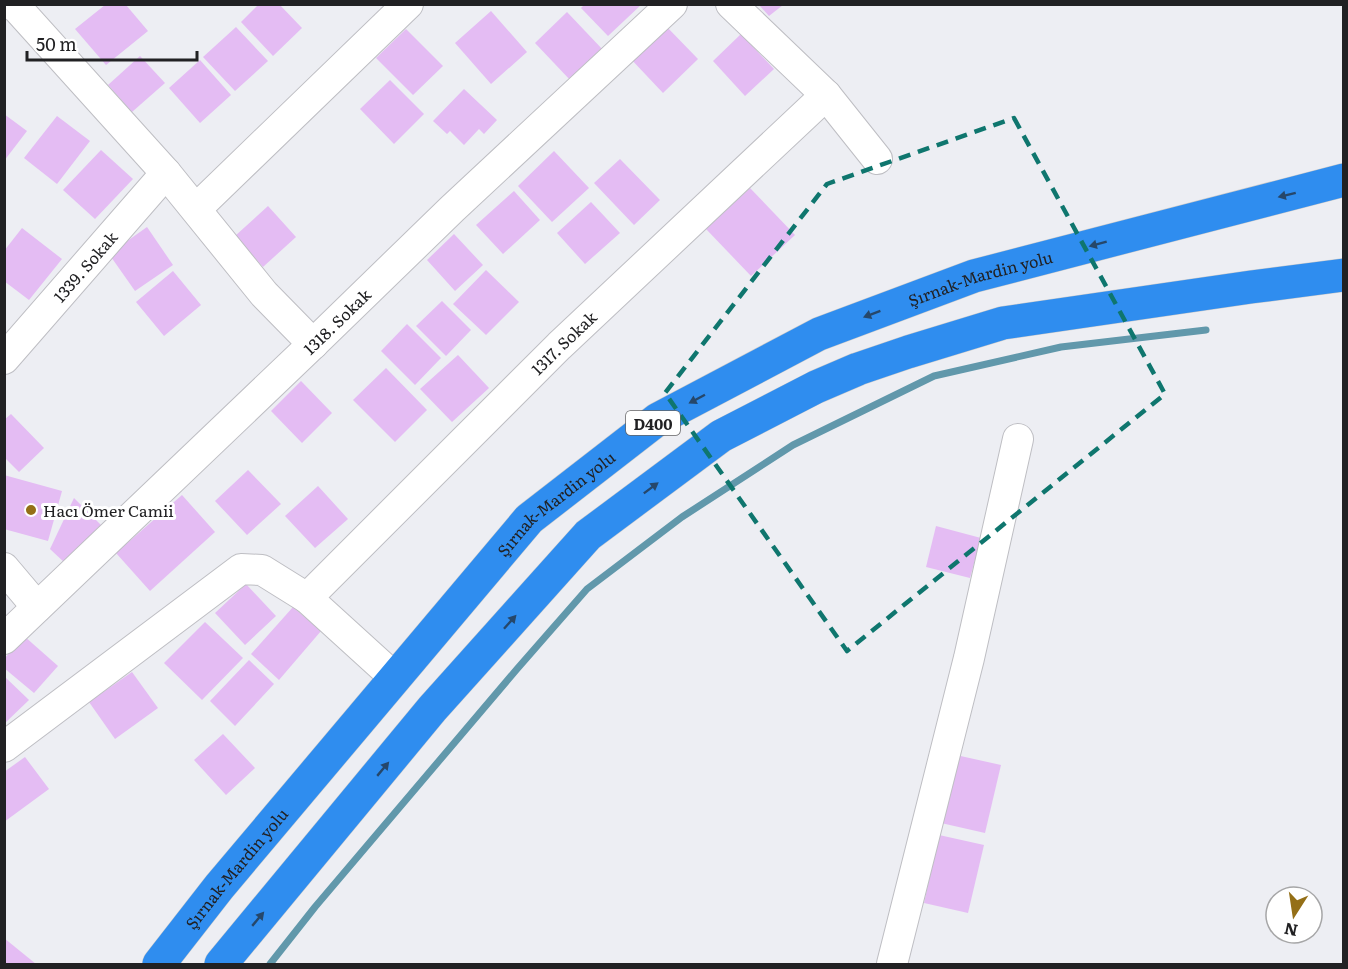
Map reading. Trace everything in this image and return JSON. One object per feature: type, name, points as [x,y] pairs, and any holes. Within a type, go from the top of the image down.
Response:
[{"type":"highway","name":"Şırnak-Mardin yolu","points":[[159,964],[219,888],[529,519],[658,419],[819,334],[974,276],[1344,180]]},
{"type":"highway","points":[[221,964],[432,710],[588,535],[721,436],[816,387],[858,369],[1003,323],[1344,275]]},
{"type":"street","points":[[196,210],[408,4]]},
{"type":"street","points":[[730,4],[826,95],[877,159]]},
{"type":"street","name":"1318. Sokak","points":[[4,639],[666,6]]},
{"type":"street","points":[[14,10],[165,173],[264,294],[314,344]]},
{"type":"street","name":"1317. Sokak","points":[[307,598],[559,346],[826,95]]},
{"type":"street","name":"1339. Sokak","points":[[4,359],[165,173]]},
{"type":"street","points":[[892,964],[969,658],[1018,439]]},
{"type":"street","points":[[4,568],[37,607]]},
{"type":"street","points":[[4,747],[241,569],[262,570],[307,598],[395,678]]},
{"type":"highlighted area","points":[[1014,118],[1165,394],[847,651],[665,393],[827,184]]},
{"type":"building","points":[[259,4],[279,4],[302,28],[273,56],[241,22]]},
{"type":"building","points":[[585,4],[642,4],[608,36],[581,8]]},
{"type":"building","points":[[105,5],[126,5],[148,31],[106,65],[75,29]]},
{"type":"building","points":[[759,5],[783,5],[769,16]]},
{"type":"building","points":[[491,11],[527,52],[491,84],[455,43]]},
{"type":"building","points":[[567,12],[604,51],[572,82],[535,43]]},
{"type":"building","points":[[664,24],[698,59],[663,93],[629,57]]},
{"type":"building","points":[[236,27],[268,61],[235,91],[203,57]]},
{"type":"building","points":[[406,29],[443,66],[413,95],[376,58]]},
{"type":"building","points":[[741,34],[774,69],[745,96],[713,61]]},
{"type":"building","points":[[140,56],[165,83],[132,112],[108,85]]},
{"type":"building","points":[[200,60],[231,95],[200,123],[169,88]]},
{"type":"building","points":[[390,80],[424,114],[394,144],[360,109]]},
{"type":"building","points":[[464,89],[497,120],[484,134],[479,129],[464,145],[450,131],[447,134],[433,121]]},
{"type":"building","points":[[4,114],[27,131],[4,161]]},
{"type":"building","points":[[57,116],[90,141],[57,184],[24,158]]},
{"type":"building","points":[[101,150],[133,179],[95,219],[63,190]]},
{"type":"building","points":[[554,151],[589,188],[552,222],[518,186]]},
{"type":"building","points":[[620,159],[660,200],[634,225],[594,183]]},
{"type":"building","points":[[750,188],[795,235],[751,276],[706,229]]},
{"type":"building","points":[[514,191],[540,220],[503,254],[476,225]]},
{"type":"building","points":[[591,202],[620,233],[585,264],[557,233]]},
{"type":"building","points":[[268,206],[296,237],[263,267],[235,236]]},
{"type":"building","points":[[147,227],[173,265],[135,291],[109,254]]},
{"type":"building","points":[[22,228],[62,259],[29,300],[4,281],[4,251]]},
{"type":"building","points":[[454,234],[483,265],[455,291],[427,260]]},
{"type":"building","points":[[486,270],[519,302],[486,335],[453,304]]},
{"type":"building","points":[[173,271],[201,305],[164,336],[136,302]]},
{"type":"building","points":[[442,301],[471,330],[446,356],[416,326]]},
{"type":"building","points":[[407,324],[441,358],[415,385],[381,351]]},
{"type":"building","points":[[458,355],[489,388],[452,422],[420,389]]},
{"type":"building","points":[[386,368],[427,410],[395,442],[353,400]]},
{"type":"building","points":[[301,381],[332,413],[302,443],[271,411]]},
{"type":"building","points":[[11,414],[44,448],[19,472],[4,457],[4,420]]},
{"type":"building","points":[[248,470],[281,504],[247,535],[215,501]]},
{"type":"building","name":"Hacı Ömer Camii","points":[[4,475],[62,491],[48,541],[4,529]]},
{"type":"building","points":[[318,486],[348,519],[315,548],[285,516]]},
{"type":"building","points":[[182,495],[215,532],[150,591],[116,553]]},
{"type":"building","points":[[74,498],[103,527],[66,564],[50,549]]},
{"type":"building","points":[[936,526],[981,538],[970,578],[926,567]]},
{"type":"building","points":[[246,584],[276,616],[245,645],[215,613]]},
{"type":"building","points":[[293,607],[321,631],[279,680],[251,654]]},
{"type":"building","points":[[205,622],[243,658],[202,700],[164,663]]},
{"type":"building","points":[[24,636],[58,666],[34,693],[4,668],[4,659]]},
{"type":"building","points":[[249,660],[274,684],[235,726],[210,701]]},
{"type":"building","points":[[132,672],[158,708],[115,739],[89,702]]},
{"type":"building","points":[[4,676],[29,700],[4,724]]},
{"type":"building","points":[[223,734],[255,768],[226,795],[194,760]]},
{"type":"building","points":[[956,755],[1001,765],[985,833],[941,823]]},
{"type":"building","points":[[25,757],[49,789],[4,822],[4,772]]},
{"type":"building","points":[[939,835],[984,845],[968,913],[924,903]]},
{"type":"building","points":[[4,938],[36,964],[4,964]]},
{"type":"waterway","points":[[270,964],[315,907],[587,589],[682,517],[793,445],[934,376],[1061,347],[1206,330]]},
{"type":"place","name":"Hacı Ömer Camii","points":[[31,510]]}]
